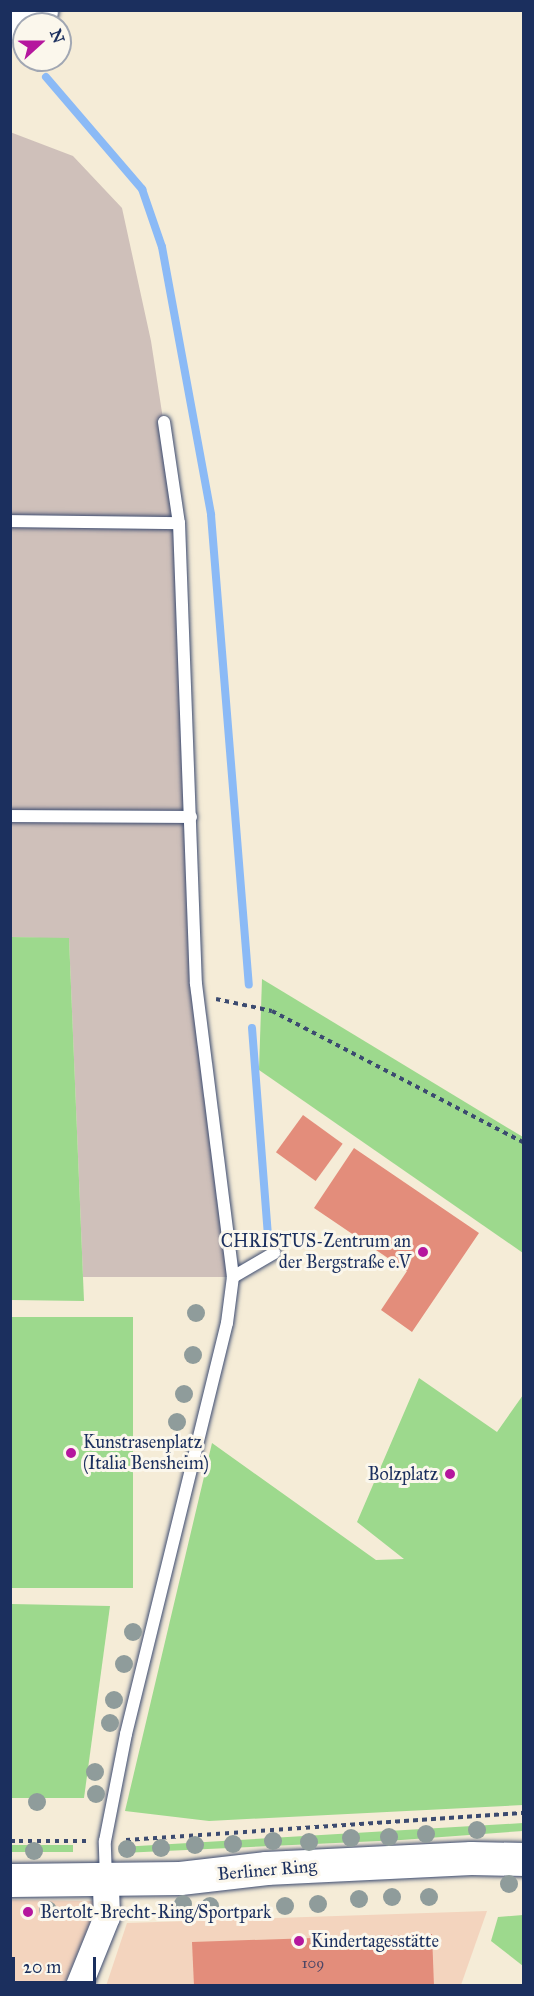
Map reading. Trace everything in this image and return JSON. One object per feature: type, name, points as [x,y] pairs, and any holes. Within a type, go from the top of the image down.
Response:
[{"type":"main road","points":[[10,23],[41,10]]},
{"type":"main road","name":"Berliner Ring","points":[[10,1880],[106,1880],[448,1859],[524,1860]]},
{"type":"street","points":[[80,1986],[107,1917],[106,1880]]},
{"type":"lane","points":[[106,1880],[105,1841],[129,1723],[227,1323],[233,1277],[198,995],[179,523],[164,422]]},
{"type":"lane","points":[[10,521],[179,523]]},
{"type":"lane","points":[[10,816],[191,818]]},
{"type":"lane","points":[[233,1277],[274,1253]]},
{"type":"path","points":[[198,995],[272,1011],[524,1143]]},
{"type":"path","points":[[10,1841],[105,1841],[524,1813]]},
{"type":"shaded area","points":[[10,132],[73,156],[122,208],[151,341],[179,523],[196,983],[233,1277],[83,1277],[69,939],[11,937]]},
{"type":"shaded area","points":[[11,1900],[99,1901],[64,1985],[11,1986]]},
{"type":"shaded area","name":"Kindertagesstätte","points":[[487,1911],[461,1985],[106,1986],[127,1923]]},
{"type":"green space","points":[[11,937],[69,938],[84,1301],[11,1300]]},
{"type":"green space","points":[[262,979],[523,1137],[523,1253],[259,1070]]},
{"type":"green space","name":"Kunstrasenplatz (Italia Bensheim)","points":[[11,1317],[133,1317],[133,1588],[11,1588]]},
{"type":"green space","points":[[419,1378],[497,1432],[523,1395],[523,1805],[209,1821],[125,1811],[212,1443],[376,1560],[404,1559],[357,1522]]},
{"type":"green space","points":[[11,1604],[110,1606],[84,1798],[11,1798]]},
{"type":"green space","points":[[523,1823],[523,1831],[401,1840],[122,1853],[121,1847]]},
{"type":"green space","points":[[11,1845],[73,1845],[73,1852],[11,1852]]},
{"type":"green space","points":[[524,1915],[523,1966],[491,1941],[498,1917]]},
{"type":"building","points":[[303,1115],[343,1144],[316,1181],[276,1152]]},
{"type":"building","name":"CHRISTUS-Zentrum an der Bergstraße e.V","points":[[354,1148],[479,1233],[412,1332],[381,1310],[407,1271],[314,1208]]},
{"type":"building","points":[[432,1934],[434,1986],[194,1986],[192,1942]]},
{"type":"waterway","points":[[46,77],[142,189],[162,247],[211,515],[249,984]]},
{"type":"waterway","points":[[252,1028],[268,1236]]},
{"type":"place","name":"CHRISTUS-Zentrum an der Bergstraße e.V","points":[[423,1252]]},
{"type":"place","name":"Kunstrasenplatz (Italia Bensheim)","points":[[71,1453]]},
{"type":"place","name":"Bolzplatz","points":[[450,1474]]},
{"type":"place","name":"Bertolt-Brecht-Ring/Sportpark","points":[[28,1912]]},
{"type":"place","name":"Kindertagesstätte","points":[[299,1941]]}]
